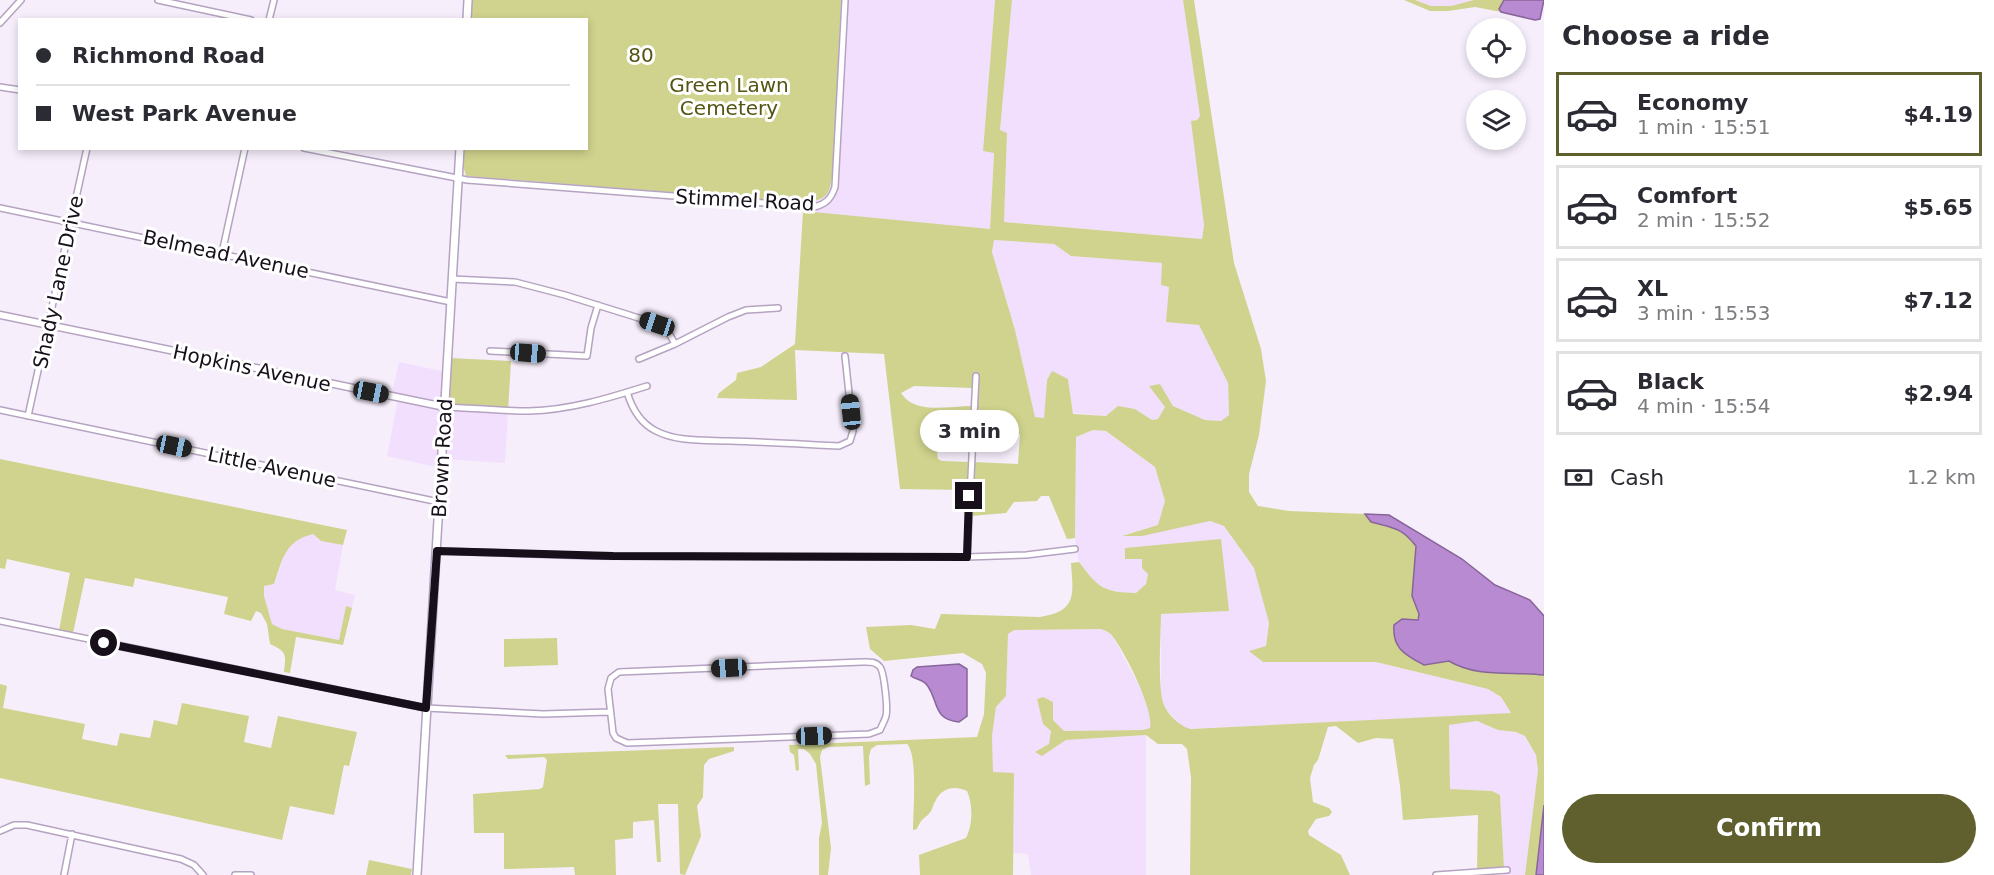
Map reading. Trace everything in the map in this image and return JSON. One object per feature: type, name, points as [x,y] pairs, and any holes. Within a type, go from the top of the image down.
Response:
[{"type":"main road","points":[[467,18],[468,0]]},
{"type":"main road","name":"Brown Road","points":[[417,875],[460,150]]},
{"type":"street","points":[[0,23],[21,0]]},
{"type":"street","points":[[158,0],[242,18]]},
{"type":"street","points":[[270,18],[274,0]]},
{"type":"street","name":"Stimmel Road","points":[[458,179],[814,207],[824,204],[831,197],[835,187],[845,0]]},
{"type":"street","points":[[0,87],[18,90]]},
{"type":"street","name":"Shady Lane Drive","points":[[28,416],[87,150]]},
{"type":"street","points":[[222,253],[245,150]]},
{"type":"street","points":[[314,150],[458,179]]},
{"type":"street","name":"Belmead Avenue","points":[[0,208],[451,302]]},
{"type":"street","points":[[452,279],[515,282],[598,305],[657,324],[670,334],[675,344]]},
{"type":"street","points":[[490,351],[587,356],[591,328],[598,305]]},
{"type":"street","points":[[639,359],[675,344],[728,316],[746,310],[778,308]]},
{"type":"street","name":"Hopkins Avenue","points":[[0,315],[445,407],[530,411],[586,404],[647,386]]},
{"type":"street","points":[[627,392],[634,410],[643,422],[667,435],[701,439],[839,446],[850,441],[853,431],[845,356]]},
{"type":"street","points":[[967,557],[976,376]]},
{"type":"street","name":"Little Avenue","points":[[0,410],[439,502]]},
{"type":"street","points":[[437,551],[629,557],[967,557],[1026,555],[1075,549]]},
{"type":"street","points":[[0,621],[426,708],[543,714],[609,712]]},
{"type":"street","points":[[873,662],[882,669],[886,715],[880,730],[869,734],[627,743],[616,738],[613,733],[609,712],[610,678],[619,672],[873,662]]},
{"type":"street","points":[[0,830],[14,825],[27,825],[181,858],[194,865],[203,875]]},
{"type":"street","points":[[64,875],[72,834]]},
{"type":"street","points":[[1436,875],[1507,870]]},
{"type":"street","points":[[235,875],[251,875]]},
{"type":"shaded area","points":[[841,0],[995,0],[983,150],[994,152],[990,229],[810,213],[811,202],[818,201],[829,192],[831,184]]},
{"type":"shaded area","points":[[1012,0],[1183,0],[1200,116],[1197,120],[1192,121],[1204,225],[1202,239],[1004,222],[1007,133],[1000,131]]},
{"type":"shaded area","points":[[1415,0],[1474,0],[1451,6],[1431,6]]},
{"type":"shaded area","points":[[1504,0],[1544,0],[1540,19],[1535,20],[1501,12],[1499,9]]},
{"type":"shaded area","points":[[994,240],[1054,244],[1071,256],[1162,263],[1169,287],[1199,325],[1228,383],[1229,415],[1221,421],[1205,420],[1173,406],[1160,384],[1165,407],[1158,419],[1152,420],[1135,409],[1106,416],[1073,413],[1068,379],[1047,380],[1044,418],[1035,417],[1015,330],[992,252]]},
{"type":"shaded area","points":[[452,358],[511,361],[505,463],[442,459],[441,468],[387,456],[398,399],[391,398],[399,362],[451,373]]},
{"type":"shaded area","points":[[1093,430],[1106,431],[1155,467],[1165,501],[1159,525],[1125,535],[1142,535],[1210,521],[1224,526],[1254,568],[1269,623],[1266,646],[1250,651],[1263,662],[1376,662],[1488,689],[1501,697],[1511,714],[1183,728],[1164,707],[1161,693],[1161,614],[1228,611],[1142,559],[1148,574],[1146,584],[1136,593],[1123,593],[1099,587],[1079,562],[1075,538],[1076,437]]},
{"type":"shaded area","points":[[1365,514],[1389,515],[1462,559],[1495,585],[1530,600],[1544,616],[1544,675],[1483,672],[1449,661],[1424,665],[1402,650],[1395,640],[1394,625],[1402,619],[1418,620],[1419,614],[1412,596],[1416,546],[1401,532],[1371,522]]},
{"type":"shaded area","points":[[313,534],[321,541],[343,545],[335,590],[355,595],[352,608],[346,607],[339,640],[282,629],[272,624],[264,596],[264,586],[274,584],[288,546],[300,537]]},
{"type":"shaded area","points":[[1102,629],[1112,635],[1144,695],[1152,722],[1150,729],[1063,731],[1053,720],[1053,702],[1037,699],[1043,724],[1051,731],[1049,744],[1042,756],[1066,740],[1146,735],[1146,875],[1031,875],[1028,854],[1013,853],[1014,773],[993,773],[992,736],[996,707],[1006,696],[1008,634],[1013,630]]},
{"type":"shaded area","points":[[959,664],[967,669],[967,716],[959,722],[944,717],[937,708],[927,685],[911,676],[917,667]]},
{"type":"shaded area","points":[[1477,721],[1498,730],[1516,732],[1525,736],[1536,755],[1538,770],[1525,875],[1504,875],[1500,795],[1492,791],[1450,789],[1449,724]]},
{"type":"shaded area","points":[[1544,805],[1544,875],[1536,875]]},
{"type":"green space","name":"Green Lawn Cemetery","points":[[471,0],[841,0],[833,170],[829,190],[819,200],[804,203],[466,176],[463,150],[588,150],[588,18],[470,18]]},
{"type":"green space","points":[[995,0],[1012,0],[1000,130],[1007,133],[1004,222],[1202,239],[1204,225],[1191,121],[1197,120],[1200,116],[1183,0],[1194,0],[1234,263],[1261,349],[1266,381],[1259,435],[1249,474],[1249,492],[1258,506],[1289,511],[1365,514],[1371,522],[1396,529],[1406,535],[1416,546],[1412,596],[1419,614],[1417,620],[1402,619],[1424,665],[1449,660],[1460,667],[1544,675],[1544,805],[1536,875],[1525,875],[1538,770],[1536,755],[1525,736],[1516,732],[1498,730],[1477,721],[1449,725],[1450,789],[1492,791],[1500,795],[1504,868],[1477,868],[1478,815],[1403,820],[1393,739],[1376,738],[1358,743],[1336,726],[1328,727],[1310,778],[1313,802],[1329,808],[1332,812],[1329,816],[1316,819],[1308,831],[1309,835],[1341,855],[1350,875],[1190,875],[1191,777],[1187,749],[1182,744],[1158,744],[1146,735],[1066,740],[1042,756],[1035,752],[1049,744],[1051,731],[1043,724],[1037,699],[1043,697],[1053,702],[1053,720],[1064,731],[1150,728],[1148,708],[1131,668],[1112,636],[1101,629],[1014,630],[1008,634],[1006,696],[996,707],[992,736],[993,772],[1014,773],[1013,875],[920,875],[919,855],[966,838],[971,821],[971,808],[967,791],[957,788],[948,789],[938,797],[929,814],[917,829],[913,830],[914,771],[913,759],[907,744],[877,745],[871,749],[870,784],[865,786],[863,746],[828,747],[822,750],[820,757],[831,848],[828,875],[819,875],[819,838],[822,823],[816,764],[804,749],[798,749],[799,770],[796,771],[794,755],[790,752],[789,745],[977,737],[984,714],[986,673],[982,664],[963,653],[884,661],[870,649],[866,627],[911,625],[935,629],[941,614],[1040,617],[1052,614],[1067,605],[1070,599],[1072,592],[1071,563],[1079,562],[1097,583],[1108,590],[1136,593],[1146,584],[1148,574],[1142,568],[1142,559],[1125,559],[1125,548],[1221,539],[1229,611],[1161,614],[1162,697],[1168,713],[1187,728],[1511,713],[1501,697],[1488,689],[1376,662],[1263,662],[1249,651],[1266,646],[1269,623],[1254,568],[1224,526],[1210,521],[1142,536],[1122,536],[1158,525],[1165,501],[1155,467],[1106,431],[1093,430],[1076,437],[1075,538],[1067,539],[1049,496],[1041,496],[1037,501],[1014,502],[1006,513],[971,516],[973,462],[1018,464],[1020,434],[977,431],[979,373],[973,373],[973,388],[914,386],[901,393],[907,400],[924,407],[972,406],[971,443],[941,446],[937,453],[938,459],[942,461],[968,462],[967,490],[900,489],[884,354],[795,350],[797,400],[717,398],[719,393],[736,380],[737,373],[761,367],[795,344],[803,211],[990,229],[994,153],[983,151]],"holes":[[[994,240],[1054,244],[1071,256],[1162,263],[1161,285],[1169,287],[1166,322],[1199,325],[1228,383],[1229,415],[1221,421],[1205,420],[1173,406],[1160,384],[1149,386],[1165,407],[1158,419],[1152,420],[1135,409],[1118,406],[1106,416],[1073,414],[1068,379],[1052,371],[1047,380],[1044,418],[1035,417],[1015,330],[992,252]]]},
{"type":"green space","points":[[1404,0],[1415,0],[1431,6],[1451,6],[1474,0],[1504,0],[1499,9],[1501,12],[1475,7],[1430,11]]},
{"type":"green space","points":[[448,358],[511,361],[508,410],[446,406]]},
{"type":"green space","points":[[0,459],[347,530],[343,545],[321,541],[313,534],[296,541],[286,552],[274,584],[264,586],[264,596],[272,624],[282,629],[339,640],[346,606],[352,608],[343,645],[296,637],[290,673],[284,672],[284,654],[270,644],[267,624],[261,613],[256,611],[251,621],[224,614],[228,597],[135,578],[133,587],[85,578],[73,633],[59,630],[70,573],[7,559],[5,569],[0,568]]},
{"type":"green space","points":[[557,638],[558,665],[504,667],[504,639]]},
{"type":"green space","points":[[0,684],[7,686],[3,708],[85,724],[82,739],[117,746],[120,733],[150,738],[154,720],[177,725],[182,703],[249,716],[244,742],[271,748],[278,716],[357,732],[349,766],[344,765],[334,815],[290,806],[282,840],[0,778]]},
{"type":"green space","points":[[734,747],[734,751],[709,759],[704,765],[703,797],[697,806],[701,836],[685,875],[680,874],[678,804],[658,804],[661,862],[657,862],[654,820],[633,822],[633,838],[615,840],[616,875],[575,875],[574,867],[504,869],[504,833],[474,833],[473,794],[543,787],[547,760],[544,757],[508,759],[505,755]]},
{"type":"green space","points":[[369,860],[412,869],[411,875],[366,875]]},
{"type":"route","points":[[104,643],[426,708],[437,551],[613,556],[967,557],[969,496]]},
{"type":"park label","name":"80","points":[[641,55]]}]
